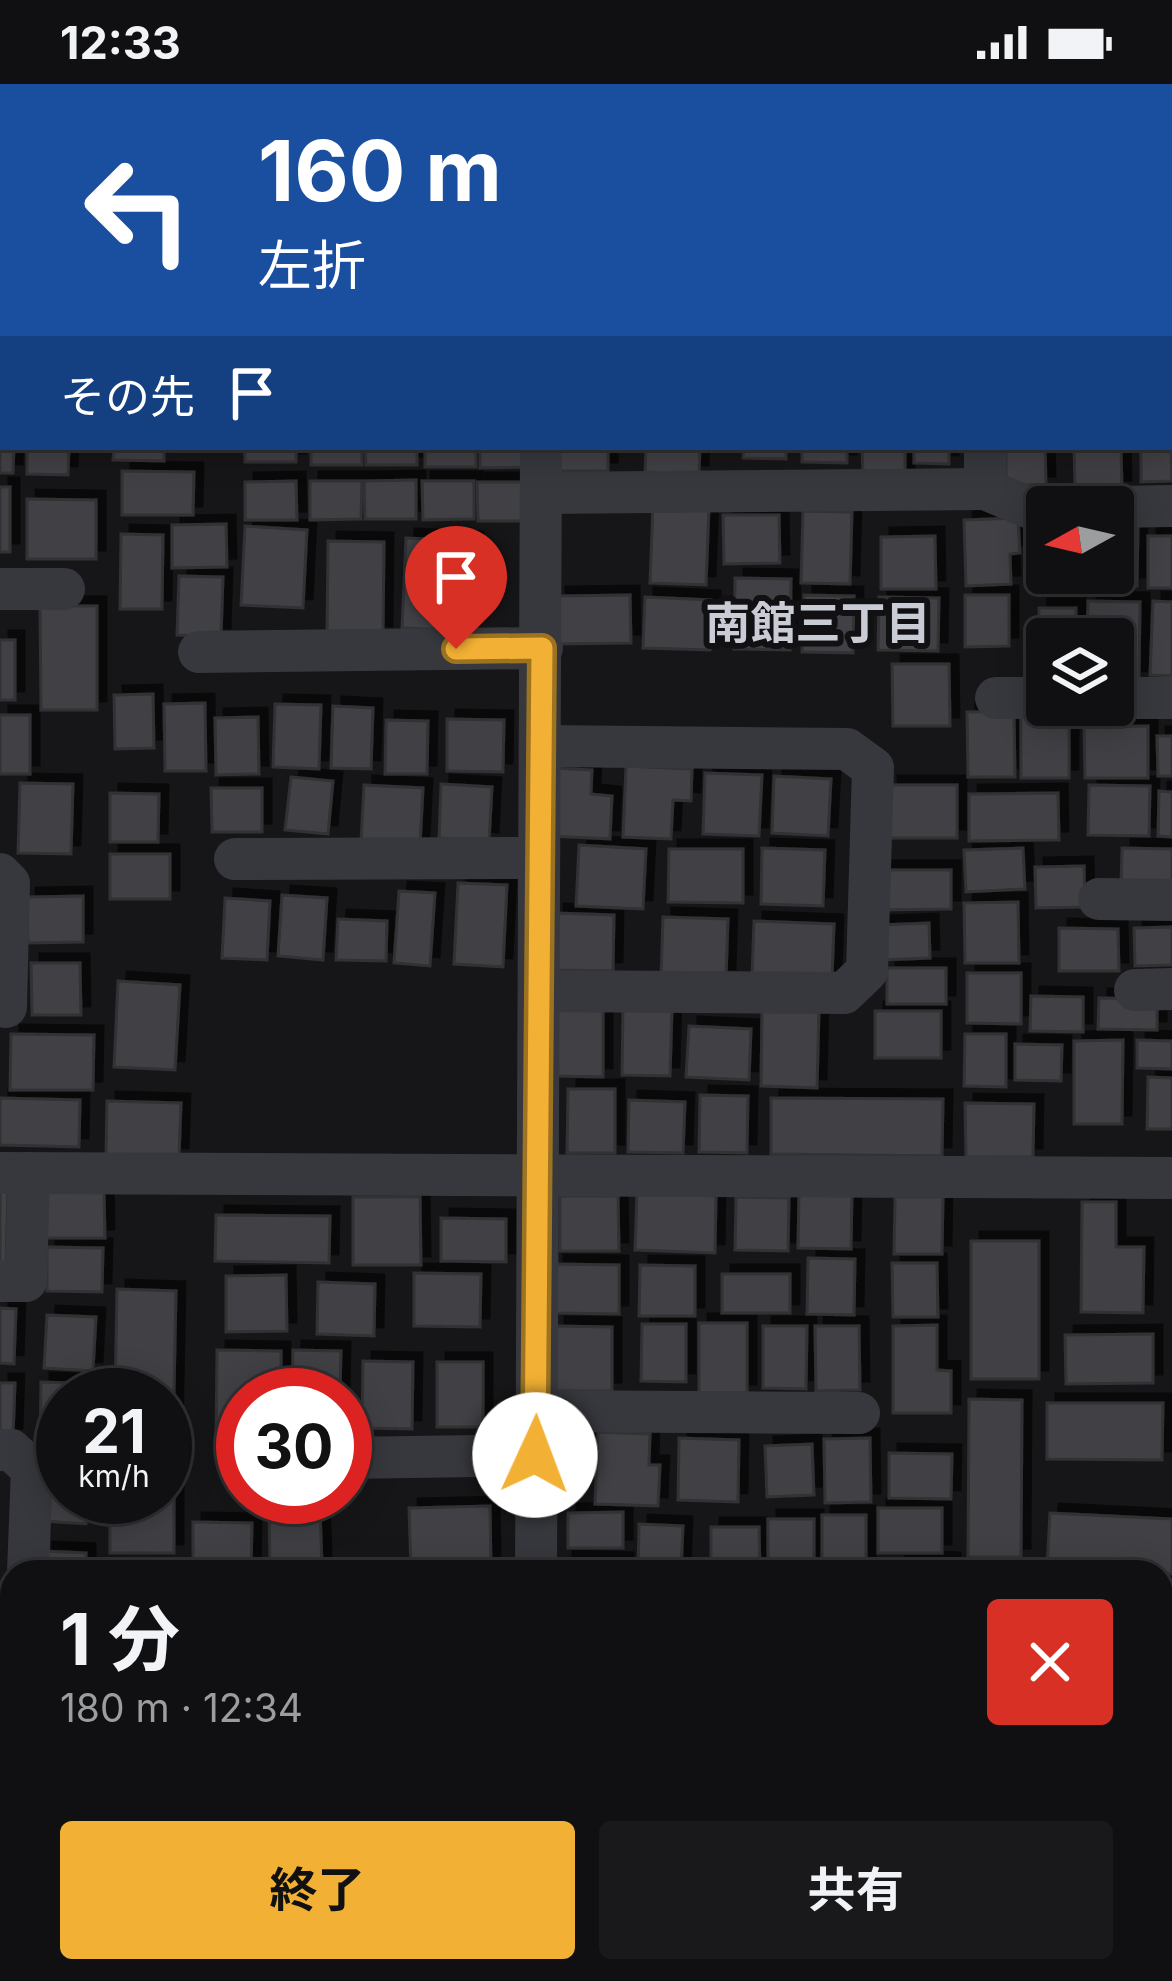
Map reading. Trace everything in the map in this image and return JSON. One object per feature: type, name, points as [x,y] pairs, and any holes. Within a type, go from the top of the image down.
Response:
[{"type":"street","points":[[536,1560],[541,450]]},
{"type":"street","points":[[541,493],[985,468],[1026,504]]},
{"type":"street","points":[[1134,507],[1172,506]]},
{"type":"street","points":[[0,590],[64,589]]},
{"type":"street","points":[[199,652],[542,648]]},
{"type":"street","points":[[996,698],[1026,698]]},
{"type":"street","points":[[1134,698],[1172,698]]},
{"type":"street","points":[[539,991],[844,993],[867,971],[873,768],[848,749],[542,746]]},
{"type":"street","points":[[235,859],[539,858]]},
{"type":"street","points":[[0,874],[8,883],[6,1007]]},
{"type":"street","points":[[1100,899],[1172,900]]},
{"type":"street","points":[[0,1281],[26,1281],[15,1173],[1172,1178]]},
{"type":"street","points":[[537,1411],[859,1413]]},
{"type":"street","points":[[0,1450],[11,1450],[32,1469],[28,1560]]},
{"type":"street","points":[[372,1458],[535,1455]]},
{"type":"building","points":[[0,450],[14,450],[13,473],[0,473]]},
{"type":"building","points":[[27,450],[69,450],[68,475],[27,474]]},
{"type":"building","points":[[114,450],[164,450],[164,461],[113,460]]},
{"type":"building","points":[[245,450],[296,450],[296,462],[245,462]]},
{"type":"building","points":[[311,450],[362,450],[362,465],[311,465]]},
{"type":"building","points":[[365,450],[417,450],[417,465],[366,465]]},
{"type":"building","points":[[425,450],[476,450],[476,467],[425,467]]},
{"type":"building","points":[[480,450],[531,450],[531,467],[480,468]]},
{"type":"building","points":[[556,450],[608,450],[608,471],[556,471]]},
{"type":"building","points":[[646,450],[700,450],[699,474],[645,472]]},
{"type":"building","points":[[744,450],[786,450],[786,459],[743,458]]},
{"type":"building","points":[[802,450],[847,450],[847,463],[802,462]]},
{"type":"building","points":[[862,450],[905,450],[905,477],[863,477]]},
{"type":"building","points":[[914,450],[949,450],[949,464],[914,463]]},
{"type":"building","points":[[1006,450],[1045,450],[1046,485],[1006,485]]},
{"type":"building","points":[[1074,450],[1121,450],[1122,486],[1075,486]]},
{"type":"building","points":[[1141,450],[1171,450],[1172,481],[1141,482]]},
{"type":"building","points":[[122,471],[194,472],[193,515],[122,515]]},
{"type":"building","points":[[416,480],[416,519],[365,519],[364,481]]},
{"type":"building","points":[[296,481],[297,520],[245,520],[245,482]]},
{"type":"building","points":[[310,481],[362,481],[361,519],[310,520]]},
{"type":"building","points":[[422,481],[474,481],[474,519],[423,520]]},
{"type":"building","points":[[477,482],[528,482],[529,521],[478,521]]},
{"type":"building","points":[[0,487],[10,487],[10,552],[0,552]]},
{"type":"building","points":[[27,499],[96,500],[96,559],[27,559]]},
{"type":"building","points":[[653,504],[709,507],[706,585],[650,583]]},
{"type":"building","points":[[803,511],[852,512],[850,584],[801,583]]},
{"type":"building","points":[[723,515],[779,515],[780,563],[724,564]]},
{"type":"building","points":[[1018,518],[1020,553],[1010,554],[1011,584],[966,586],[964,520]]},
{"type":"building","points":[[226,524],[227,567],[172,568],[172,525]]},
{"type":"building","points":[[1134,524],[1138,524],[1134,586]]},
{"type":"building","points":[[245,526],[307,530],[303,608],[241,605]]},
{"type":"building","points":[[121,534],[163,535],[162,609],[120,609]]},
{"type":"building","points":[[935,536],[936,589],[881,589],[881,537]]},
{"type":"building","points":[[1148,536],[1172,536],[1172,588],[1148,588]]},
{"type":"building","points":[[406,538],[474,541],[470,631],[402,628]]},
{"type":"building","points":[[328,541],[384,542],[383,635],[327,634]]},
{"type":"building","points":[[179,576],[223,577],[221,637],[177,635]]},
{"type":"building","points":[[735,578],[791,579],[790,650],[734,649]]},
{"type":"building","points":[[630,595],[631,643],[558,644],[557,596]]},
{"type":"building","points":[[804,595],[854,596],[853,653],[802,652]]},
{"type":"building","points":[[965,595],[1009,595],[1009,646],[965,647]]},
{"type":"building","points":[[645,597],[711,600],[710,650],[643,648]]},
{"type":"building","points":[[879,597],[939,598],[938,651],[878,650]]},
{"type":"building","points":[[1088,601],[1140,602],[1139,680],[1134,680],[1134,618],[1088,618]]},
{"type":"building","points":[[1153,601],[1172,602],[1172,676],[1150,675]]},
{"type":"building","points":[[40,606],[97,606],[97,710],[41,710]]},
{"type":"building","points":[[1039,608],[1076,608],[1076,618],[1039,618]]},
{"type":"building","points":[[0,640],[15,640],[15,700],[0,700]]},
{"type":"building","points":[[892,664],[949,664],[950,726],[893,726]]},
{"type":"building","points":[[153,694],[154,748],[115,749],[114,695]]},
{"type":"building","points":[[205,703],[206,771],[165,771],[164,704]]},
{"type":"building","points":[[275,704],[321,705],[319,769],[273,767]]},
{"type":"building","points":[[333,706],[373,708],[371,769],[331,768]]},
{"type":"building","points":[[1014,711],[1015,777],[968,777],[967,712]]},
{"type":"building","points":[[0,715],[30,715],[30,774],[0,774]]},
{"type":"building","points":[[258,717],[259,774],[216,775],[215,718]]},
{"type":"building","points":[[1021,717],[1026,717],[1026,726],[1069,726],[1069,778],[1021,778]]},
{"type":"building","points":[[447,719],[504,720],[503,772],[447,771]]},
{"type":"building","points":[[386,720],[428,721],[427,774],[385,774]]},
{"type":"building","points":[[1148,726],[1148,778],[1085,778],[1084,727]]},
{"type":"building","points":[[1157,736],[1172,736],[1172,776],[1158,776]]},
{"type":"building","points":[[626,766],[692,769],[691,801],[673,800],[671,839],[623,837]]},
{"type":"building","points":[[552,768],[592,770],[591,794],[612,796],[610,839],[549,836]]},
{"type":"building","points":[[705,773],[762,775],[759,836],[703,834]]},
{"type":"building","points":[[774,776],[831,779],[828,836],[772,833]]},
{"type":"building","points":[[291,777],[333,781],[328,834],[285,830]]},
{"type":"building","points":[[20,783],[73,784],[71,854],[18,853]]},
{"type":"building","points":[[441,784],[492,787],[489,841],[439,838]]},
{"type":"building","points":[[364,785],[423,788],[420,845],[361,842]]},
{"type":"building","points":[[889,785],[957,785],[957,838],[890,838]]},
{"type":"building","points":[[1089,785],[1150,786],[1149,836],[1088,835]]},
{"type":"building","points":[[211,788],[262,788],[262,832],[212,832]]},
{"type":"building","points":[[1159,791],[1172,792],[1172,837],[1158,836]]},
{"type":"building","points":[[110,793],[159,794],[158,842],[110,842]]},
{"type":"building","points":[[1058,793],[1059,840],[969,841],[969,794]]},
{"type":"building","points":[[579,845],[646,849],[643,909],[576,906]]},
{"type":"building","points":[[762,848],[825,850],[823,906],[761,904]]},
{"type":"building","points":[[1023,848],[1025,889],[966,892],[964,850]]},
{"type":"building","points":[[1122,848],[1172,849],[1172,884],[1121,883]]},
{"type":"building","points":[[669,849],[743,849],[743,903],[668,902]]},
{"type":"building","points":[[110,854],[170,854],[170,899],[110,899]]},
{"type":"building","points":[[1084,866],[1085,907],[1036,908],[1035,867]]},
{"type":"building","points":[[881,870],[951,870],[951,909],[882,910]]},
{"type":"building","points":[[458,883],[507,885],[503,967],[454,964]]},
{"type":"building","points":[[399,891],[435,893],[430,966],[394,963]]},
{"type":"building","points":[[282,895],[327,898],[323,960],[278,956]]},
{"type":"building","points":[[83,896],[83,942],[28,943],[27,897]]},
{"type":"building","points":[[225,898],[270,901],[267,960],[222,958]]},
{"type":"building","points":[[1018,902],[1019,963],[965,963],[964,903]]},
{"type":"building","points":[[555,913],[614,915],[613,971],[554,970]]},
{"type":"building","points":[[663,917],[728,919],[726,978],[661,976]]},
{"type":"building","points":[[338,919],[387,921],[386,961],[336,960]]},
{"type":"building","points":[[754,921],[834,924],[832,979],[752,975]]},
{"type":"building","points":[[929,923],[930,958],[882,960],[880,925]]},
{"type":"building","points":[[1172,927],[1172,965],[1135,966],[1134,928]]},
{"type":"building","points":[[1059,928],[1118,929],[1119,971],[1059,971]]},
{"type":"building","points":[[31,963],[80,963],[81,1015],[32,1015]]},
{"type":"building","points":[[887,968],[946,968],[946,1004],[887,1004]]},
{"type":"building","points":[[967,973],[1021,973],[1021,1024],[967,1023]]},
{"type":"building","points":[[118,981],[180,985],[175,1070],[114,1067]]},
{"type":"building","points":[[1031,996],[1083,997],[1083,1032],[1030,1031]]},
{"type":"building","points":[[1099,998],[1157,999],[1157,1030],[1098,1029]]},
{"type":"building","points":[[623,1007],[672,1008],[670,1076],[622,1075]]},
{"type":"building","points":[[556,1008],[603,1008],[603,1077],[555,1076]]},
{"type":"building","points":[[762,1009],[819,1010],[817,1088],[761,1086]]},
{"type":"building","points":[[875,1011],[941,1011],[941,1058],[875,1058]]},
{"type":"building","points":[[689,1026],[751,1029],[749,1080],[686,1077]]},
{"type":"building","points":[[11,1034],[94,1035],[93,1090],[10,1090]]},
{"type":"building","points":[[965,1034],[1006,1034],[1006,1087],[964,1086]]},
{"type":"building","points":[[1123,1040],[1122,1124],[1074,1124],[1074,1041]]},
{"type":"building","points":[[1137,1040],[1172,1041],[1172,1069],[1137,1068]]},
{"type":"building","points":[[1015,1044],[1062,1045],[1061,1081],[1015,1080]]},
{"type":"building","points":[[1148,1077],[1172,1078],[1172,1129],[1147,1129]]},
{"type":"building","points":[[568,1089],[615,1089],[615,1153],[567,1153]]},
{"type":"building","points":[[700,1095],[748,1096],[747,1153],[699,1152]]},
{"type":"building","points":[[0,1098],[80,1100],[79,1147],[0,1145]]},
{"type":"building","points":[[771,1098],[943,1099],[942,1156],[771,1154]]},
{"type":"building","points":[[629,1100],[685,1102],[683,1153],[628,1152]]},
{"type":"building","points":[[107,1101],[181,1103],[179,1157],[106,1155]]},
{"type":"building","points":[[965,1103],[1034,1104],[1033,1157],[966,1157]]},
{"type":"building","points":[[0,1192],[8,1192],[6,1263],[0,1263]]},
{"type":"building","points":[[43,1192],[104,1192],[105,1238],[44,1238]]},
{"type":"building","points":[[799,1192],[852,1193],[851,1249],[798,1248]]},
{"type":"building","points":[[637,1193],[716,1196],[715,1253],[635,1250]]},
{"type":"building","points":[[560,1196],[618,1196],[619,1251],[560,1251]]},
{"type":"building","points":[[353,1197],[420,1197],[421,1265],[353,1265]]},
{"type":"building","points":[[736,1197],[789,1198],[788,1251],[735,1250]]},
{"type":"building","points":[[895,1197],[943,1197],[942,1254],[894,1254]]},
{"type":"building","points":[[1082,1202],[1116,1202],[1116,1247],[1144,1247],[1143,1313],[1081,1312]]},
{"type":"building","points":[[216,1215],[330,1216],[329,1263],[215,1261]]},
{"type":"building","points":[[441,1218],[506,1219],[506,1262],[441,1261]]},
{"type":"building","points":[[971,1241],[1039,1241],[1039,1379],[971,1379]]},
{"type":"building","points":[[47,1247],[103,1248],[102,1292],[47,1291]]},
{"type":"building","points":[[808,1258],[855,1259],[854,1315],[807,1314]]},
{"type":"building","points":[[892,1263],[937,1263],[938,1317],[893,1317]]},
{"type":"building","points":[[555,1264],[619,1265],[619,1314],[555,1313]]},
{"type":"building","points":[[640,1265],[695,1266],[695,1316],[639,1316]]},
{"type":"building","points":[[414,1273],[481,1274],[480,1327],[414,1326]]},
{"type":"building","points":[[722,1274],[790,1274],[790,1313],[722,1313]]},
{"type":"building","points":[[286,1275],[287,1331],[226,1332],[226,1276]]},
{"type":"building","points":[[318,1282],[375,1284],[374,1336],[317,1334]]},
{"type":"building","points":[[117,1289],[176,1291],[174,1368],[116,1368]]},
{"type":"building","points":[[0,1308],[16,1309],[14,1364],[0,1363]]},
{"type":"building","points":[[47,1315],[96,1317],[93,1368],[44,1368]]},
{"type":"building","points":[[699,1323],[747,1323],[747,1393],[699,1393]]},
{"type":"building","points":[[642,1324],[686,1324],[686,1382],[641,1381]]},
{"type":"building","points":[[937,1325],[937,1370],[951,1371],[951,1413],[893,1413],[893,1326]]},
{"type":"building","points":[[556,1326],[612,1327],[612,1391],[555,1391]]},
{"type":"building","points":[[763,1326],[807,1326],[806,1389],[763,1388]]},
{"type":"building","points":[[815,1326],[859,1326],[860,1390],[816,1391]]},
{"type":"building","points":[[1153,1334],[1153,1383],[1066,1384],[1065,1335]]},
{"type":"building","points":[[217,1350],[281,1351],[281,1368],[217,1368]]},
{"type":"building","points":[[293,1350],[341,1351],[341,1368],[293,1368]]},
{"type":"building","points":[[363,1361],[413,1362],[412,1429],[372,1428],[372,1368],[363,1368]]},
{"type":"building","points":[[437,1362],[483,1362],[483,1427],[437,1427]]},
{"type":"building","points":[[0,1383],[15,1383],[13,1437],[0,1437]]},
{"type":"building","points":[[969,1399],[1022,1400],[1021,1557],[968,1557]]},
{"type":"building","points":[[1047,1403],[1163,1403],[1162,1460],[1047,1459]]},
{"type":"building","points":[[550,1432],[587,1432],[587,1489],[550,1489]]},
{"type":"building","points":[[598,1432],[650,1434],[649,1465],[660,1465],[658,1506],[595,1504]]},
{"type":"building","points":[[679,1438],[739,1440],[738,1502],[678,1500]]},
{"type":"building","points":[[870,1438],[871,1502],[825,1503],[824,1439]]},
{"type":"building","points":[[812,1444],[814,1495],[767,1497],[765,1446]]},
{"type":"building","points":[[889,1453],[952,1454],[951,1499],[889,1498]]},
{"type":"building","points":[[490,1506],[491,1560],[411,1560],[409,1508]]},
{"type":"building","points":[[878,1508],[942,1508],[942,1553],[878,1553]]},
{"type":"building","points":[[623,1512],[623,1548],[568,1548],[568,1513]]},
{"type":"building","points":[[1050,1513],[1172,1519],[1172,1560],[1047,1560]]},
{"type":"building","points":[[822,1515],[866,1515],[866,1560],[822,1560]]},
{"type":"building","points":[[768,1519],[814,1519],[814,1560],[768,1560]]},
{"type":"building","points":[[193,1522],[252,1524],[251,1560],[193,1560]]},
{"type":"building","points":[[110,1524],[174,1524],[174,1553],[110,1553]]},
{"type":"building","points":[[269,1524],[321,1524],[322,1560],[270,1560]]},
{"type":"building","points":[[639,1524],[683,1526],[682,1560],[638,1560]]},
{"type":"building","points":[[711,1527],[759,1527],[760,1560],[711,1560]]},
{"type":"building","points":[[44,1551],[86,1553],[86,1560],[44,1560]]},
{"type":"district","name":"南館三丁目","points":[[818,623]]},
{"type":"route","points":[[456,649],[542,648],[535,1455]]}]
